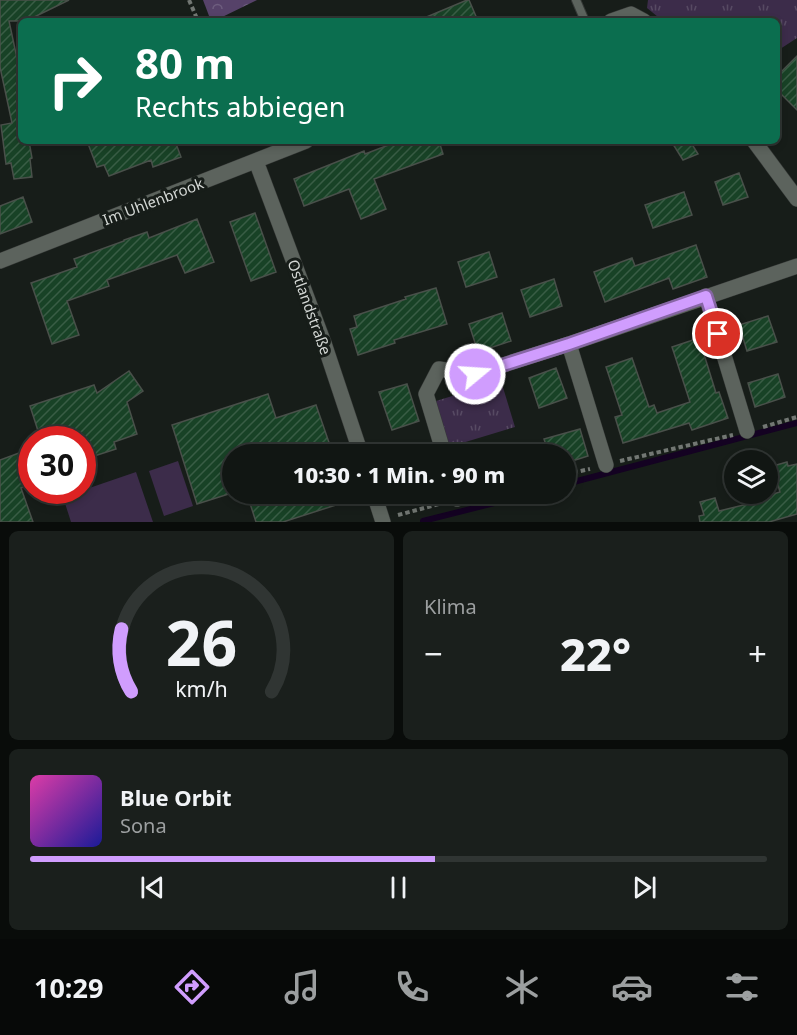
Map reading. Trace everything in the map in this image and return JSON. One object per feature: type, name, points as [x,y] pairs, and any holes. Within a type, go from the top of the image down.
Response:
[{"type":"street","points":[[620,18],[631,14],[638,18]]},
{"type":"street","name":"Im Uhlenbrook","points":[[0,261],[298,144]]},
{"type":"street","points":[[756,144],[797,199]]},
{"type":"street","name":"Ostlandstraße","points":[[256,160],[324,343],[358,444]]},
{"type":"street","points":[[441,444],[426,394],[439,369],[475,374],[797,266]]},
{"type":"street","points":[[706,296],[747,431]]},
{"type":"street","points":[[569,344],[606,465]]},
{"type":"street","points":[[376,504],[380,520]]},
{"type":"lane","points":[[576,0],[584,18]]},
{"type":"path","points":[[189,0],[197,18]]},
{"type":"path","points":[[576,472],[797,417]]},
{"type":"path","points":[[380,520],[431,504]]},
{"type":"green space","points":[[203,0],[257,0],[220,18],[210,18]]},
{"type":"green space","points":[[648,0],[797,0],[797,38],[780,49],[780,18],[659,18],[647,8]]},
{"type":"green space","points":[[501,381],[515,427],[459,444],[448,444],[436,401]]},
{"type":"green space","points":[[178,461],[193,506],[164,516],[149,471]]},
{"type":"green space","points":[[136,472],[153,522],[71,522],[65,504],[96,504],[96,486]]},
{"type":"building","points":[[0,0],[69,0],[32,18],[18,18],[18,21],[9,21],[18,63],[18,144],[30,144],[32,177],[14,179],[11,163],[6,164],[1,125],[12,123],[0,67]]},
{"type":"building","points":[[469,0],[477,18],[424,18]]},
{"type":"building","points":[[797,56],[797,110],[780,93],[780,73]]},
{"type":"building","points":[[88,144],[176,144],[181,157],[153,167],[151,160],[109,176],[104,165],[97,167]]},
{"type":"building","points":[[391,144],[440,144],[443,154],[374,179],[386,209],[361,219],[349,189],[304,206],[294,179],[364,151],[365,154]]},
{"type":"building","points":[[673,144],[692,144],[698,154],[683,160]]},
{"type":"building","points":[[739,173],[748,197],[723,205],[715,182]]},
{"type":"building","points":[[684,192],[692,215],[653,228],[645,205]]},
{"type":"building","points":[[23,197],[32,222],[0,234],[0,206]]},
{"type":"building","points":[[255,213],[276,272],[251,281],[230,222]]},
{"type":"building","points":[[197,219],[214,262],[185,273],[177,255],[107,280],[109,286],[67,301],[79,335],[52,344],[31,283],[77,267],[74,259],[147,232],[149,238]]},
{"type":"building","points":[[696,245],[707,277],[673,289],[669,278],[605,302],[594,272],[632,258],[635,266]]},
{"type":"building","points":[[489,252],[497,277],[466,287],[458,262]]},
{"type":"building","points":[[554,279],[562,306],[530,317],[521,290]]},
{"type":"building","points":[[436,288],[447,324],[394,340],[395,343],[358,355],[350,329],[357,327],[354,316]]},
{"type":"building","points":[[502,313],[511,341],[478,352],[469,324]]},
{"type":"building","points":[[768,316],[777,342],[747,351],[739,325]]},
{"type":"building","points":[[699,338],[716,393],[719,392],[728,418],[692,430],[689,423],[623,443],[615,417],[622,415],[606,367],[632,358],[649,407],[654,405],[657,413],[690,402],[672,347]]},
{"type":"building","points":[[556,368],[567,398],[539,408],[529,378]]},
{"type":"building","points":[[129,371],[143,391],[127,402],[137,434],[114,442],[116,449],[96,455],[96,426],[36,426],[30,406],[94,385],[97,393]]},
{"type":"building","points":[[778,374],[785,397],[755,407],[748,383]]},
{"type":"building","points":[[407,384],[419,421],[392,430],[379,392]]},
{"type":"building","points":[[268,394],[276,418],[316,405],[330,444],[222,444],[222,496],[197,504],[172,425]]},
{"type":"building","points":[[580,429],[588,456],[576,460],[576,444],[546,444],[544,439]]},
{"type":"building","points":[[18,453],[18,504],[27,504],[33,522],[0,522],[0,460]]},
{"type":"building","points":[[787,462],[788,466],[797,464],[797,514],[769,522],[700,522],[699,516],[704,515],[700,502],[715,498],[719,511],[748,504],[778,504],[778,493],[780,492],[778,465]]},
{"type":"building","points":[[250,504],[339,504],[283,522],[256,522]]},
{"type":"waterway","points":[[576,481],[797,423]]},
{"type":"waterway","points":[[423,521],[490,504]]},
{"type":"route","points":[[475,374],[706,296],[718,334]]}]
